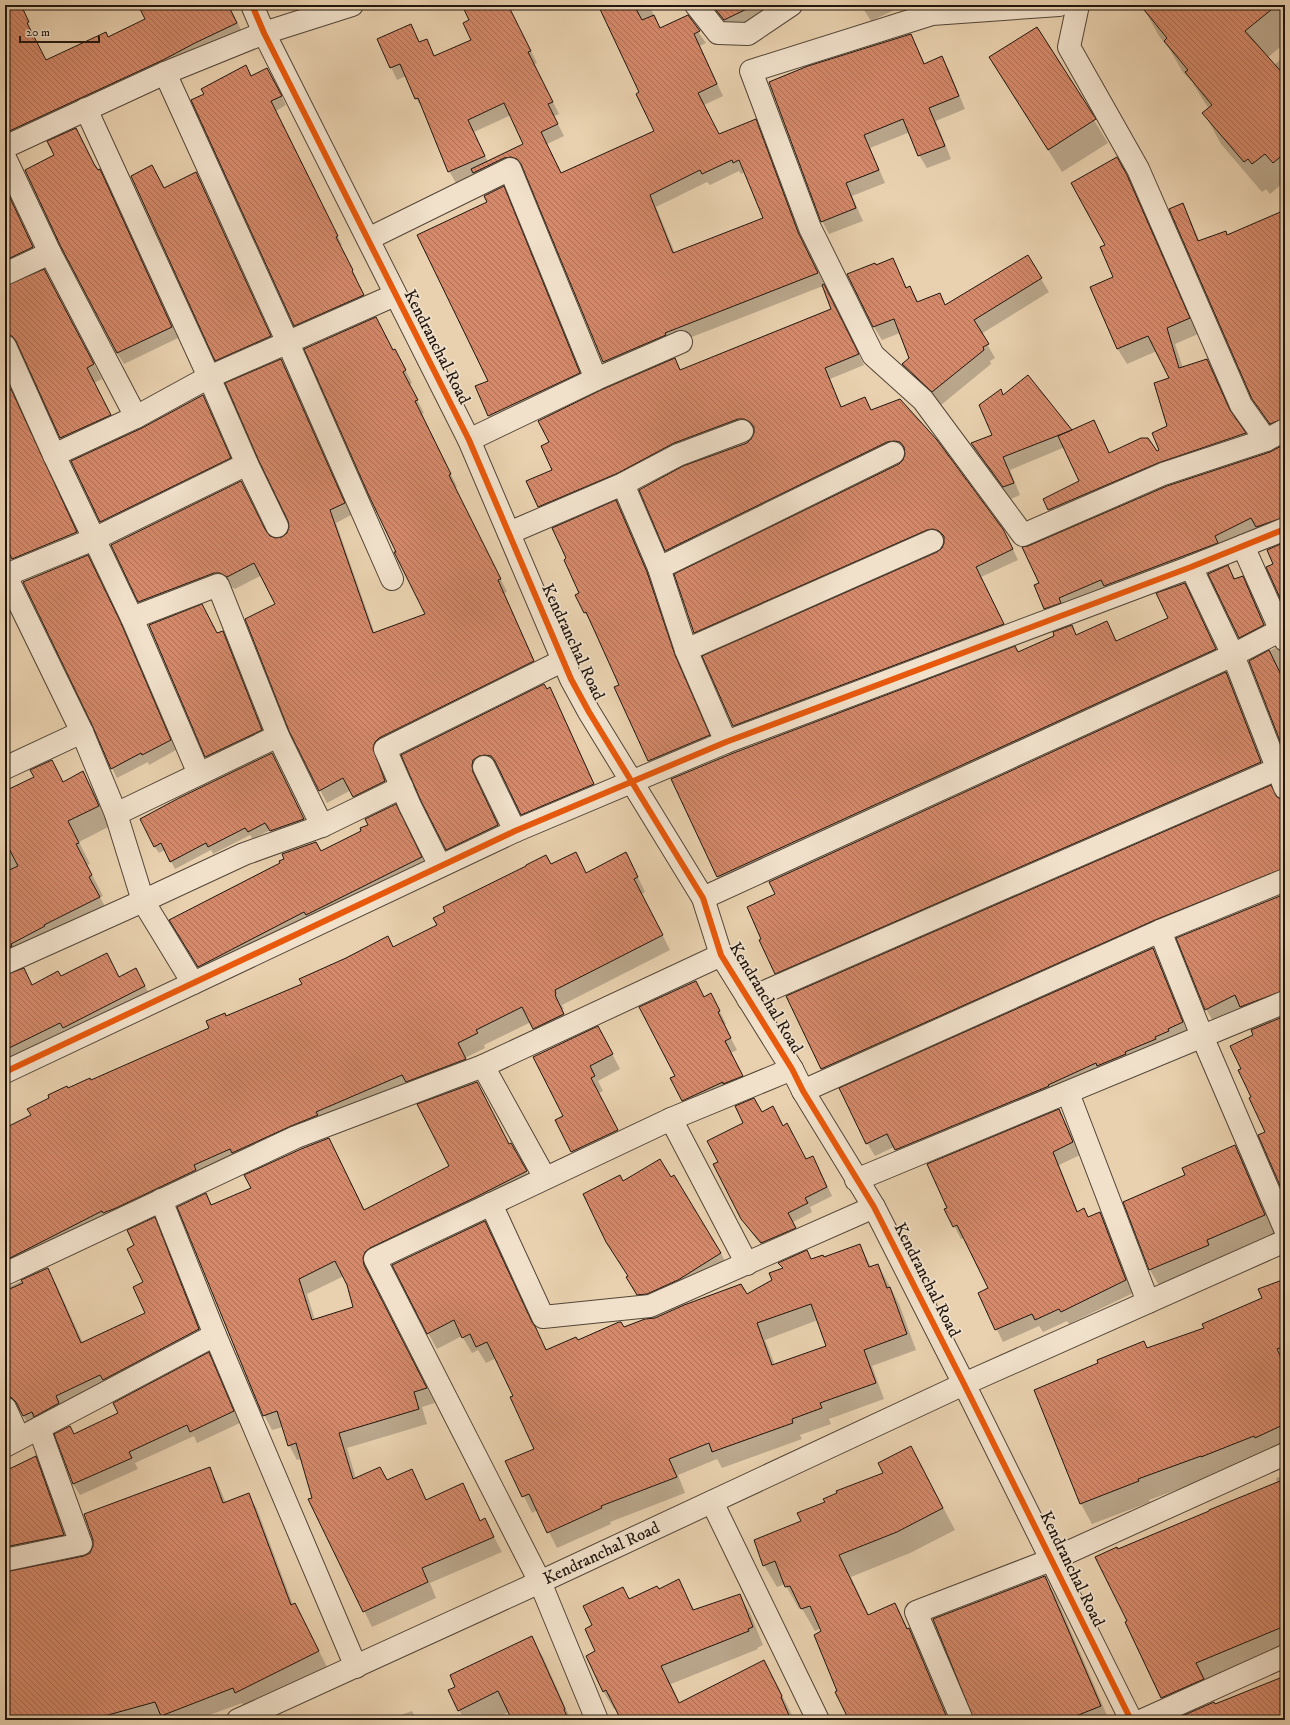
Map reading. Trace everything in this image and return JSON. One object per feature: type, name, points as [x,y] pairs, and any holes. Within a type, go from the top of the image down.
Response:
[{"type":"street","name":"Kendranchal Road","points":[[252,5],[264,33],[468,440],[571,679],[703,898],[721,956],[792,1069],[803,1091],[856,1180],[874,1207],[1131,1720]]},
{"type":"street","points":[[696,5],[718,33],[748,34],[791,5]]},
{"type":"street","points":[[1059,5],[932,14],[751,71],[810,228],[873,355],[923,400],[1023,535],[1163,474],[1266,440],[1285,430]]},
{"type":"street","points":[[1078,5],[1069,47],[1138,168],[1241,404],[1266,440]]},
{"type":"street","points":[[5,147],[165,73],[264,33],[346,6]]},
{"type":"street","points":[[165,73],[288,343],[392,579]]},
{"type":"street","points":[[86,109],[209,376],[247,464],[277,526]]},
{"type":"street","points":[[5,158],[50,253],[136,417]]},
{"type":"street","points":[[368,239],[510,169],[596,379]]},
{"type":"street","points":[[5,274],[50,253]]},
{"type":"street","points":[[54,455],[136,417],[209,376],[288,343],[395,295]]},
{"type":"street","points":[[468,440],[596,379],[681,342]]},
{"type":"street","points":[[5,346],[54,455],[132,618],[199,774]]},
{"type":"street","points":[[509,533],[623,484],[678,455],[742,431]]},
{"type":"street","points":[[659,568],[893,453]]},
{"type":"street","points":[[193,983],[143,901],[116,814],[82,732],[5,574],[94,539],[247,464]]},
{"type":"street","points":[[623,484],[659,568],[686,650],[726,742]]},
{"type":"street","points":[[5,1072],[515,831],[726,742],[1285,529]]},
{"type":"street","points":[[686,650],[932,541]]},
{"type":"street","points":[[703,898],[1284,632],[1243,546]]},
{"type":"street","points":[[748,999],[1281,778],[1234,655],[1191,566]]},
{"type":"street","points":[[132,618],[218,585],[278,736],[322,826]]},
{"type":"street","points":[[440,866],[385,749],[564,660]]},
{"type":"street","points":[[5,768],[82,732]]},
{"type":"street","points":[[116,814],[278,736]]},
{"type":"street","points":[[484,767],[515,831]]},
{"type":"street","points":[[5,963],[244,854],[322,826],[402,787]]},
{"type":"street","points":[[803,1091],[1160,931],[1285,880]]},
{"type":"street","points":[[1160,931],[1202,1036],[1285,1229]]},
{"type":"street","points":[[5,1274],[296,1137],[483,1066],[721,956]]},
{"type":"street","points":[[856,1180],[1068,1094],[1285,1002]]},
{"type":"street","points":[[483,1066],[545,1178]]},
{"type":"street","points":[[597,1720],[540,1582],[375,1259],[671,1119],[792,1069]]},
{"type":"street","points":[[1068,1094],[1148,1302]]},
{"type":"street","points":[[671,1119],[747,1264]]},
{"type":"street","points":[[161,1200],[215,1335],[356,1667]]},
{"type":"street","points":[[491,1204],[543,1317],[650,1306],[874,1207]]},
{"type":"street","name":"Kendranchal Road","points":[[238,1720],[540,1582],[964,1384],[1285,1241]]},
{"type":"street","points":[[5,1408],[12,1442],[215,1335]]},
{"type":"street","points":[[5,1560],[81,1544],[39,1428]]},
{"type":"street","points":[[962,1720],[916,1612],[1052,1560],[1285,1454]]},
{"type":"street","points":[[712,1502],[818,1720]]},
{"type":"street","points":[[1143,1720],[1285,1656]]},
{"type":"building","points":[[5,5],[21,5],[29,22],[27,23],[46,60],[106,32],[108,37],[145,19],[138,5],[228,5],[237,23],[163,60],[5,133]]},
{"type":"building","points":[[462,5],[508,5],[531,51],[528,52],[553,102],[548,104],[558,124],[541,132],[561,173],[654,131],[636,94],[639,92],[598,5],[634,5],[642,20],[654,15],[660,28],[688,15],[700,31],[694,34],[717,84],[698,93],[719,134],[756,119],[798,232],[818,273],[665,333],[666,335],[603,362],[521,164],[517,159],[511,157],[504,158],[473,173],[471,169],[523,144],[504,103],[468,120],[485,156],[448,172],[418,98],[415,99],[400,64],[390,68],[377,39],[411,24],[419,42],[427,39],[434,56],[471,40],[463,23],[469,20]],"holes":[[[732,160],[733,163],[739,160],[763,218],[673,253],[650,195],[700,170],[702,174]]]},
{"type":"building","points":[[712,5],[755,5],[724,20]]},
{"type":"building","points":[[1140,5],[1277,5],[1245,31],[1285,76],[1285,153],[1273,163],[1265,154],[1252,164],[1248,159],[1244,162],[1202,113],[1212,105],[1185,72],[1188,70],[1164,41],[1167,38]]},
{"type":"building","points":[[1037,27],[1096,119],[1048,150],[989,57]]},
{"type":"building","points":[[911,34],[924,64],[942,56],[959,96],[929,108],[945,146],[918,156],[903,119],[864,135],[879,170],[846,183],[856,208],[821,222],[769,82],[808,66]]},
{"type":"building","points":[[246,65],[251,76],[267,68],[282,96],[271,101],[338,236],[336,237],[364,295],[294,326],[191,100],[204,94],[201,89]]},
{"type":"building","points":[[76,128],[94,164],[98,170],[100,169],[172,327],[117,353],[61,247],[25,170],[54,155],[47,141]]},
{"type":"building","points":[[1117,157],[1127,175],[1190,318],[1167,328],[1179,368],[1207,359],[1230,410],[1246,433],[1158,463],[1048,510],[1043,499],[1079,481],[1058,436],[1094,420],[1109,453],[1141,438],[1148,438],[1157,451],[1159,450],[1152,433],[1167,426],[1154,383],[1169,378],[1148,336],[1117,349],[1090,287],[1113,277],[1100,247],[1105,245],[1071,183]]},
{"type":"building","points":[[152,165],[164,188],[196,172],[271,336],[215,361],[131,176]]},
{"type":"building","points":[[504,186],[580,373],[488,416],[475,386],[488,381],[417,235],[487,202],[484,196]]},
{"type":"building","points":[[5,187],[33,247],[8,259],[5,253]]},
{"type":"building","points":[[1183,203],[1198,241],[1226,231],[1227,235],[1285,210],[1285,418],[1270,424],[1252,399],[1169,209]]},
{"type":"building","points":[[1028,255],[1042,278],[974,320],[989,344],[983,347],[984,350],[932,392],[902,364],[909,358],[894,319],[873,327],[847,274],[893,258],[906,288],[910,286],[917,302],[940,293],[945,305]]},
{"type":"building","points":[[44,269],[94,364],[87,368],[111,415],[60,438],[16,341],[12,336],[5,334],[5,286]]},
{"type":"building","points":[[824,284],[859,354],[825,368],[841,407],[865,397],[871,410],[900,399],[937,440],[1003,529],[1013,549],[976,567],[1004,624],[733,726],[702,656],[937,552],[942,548],[944,536],[939,531],[933,529],[927,530],[694,633],[674,574],[899,464],[903,460],[905,454],[904,447],[900,442],[887,442],[665,551],[639,490],[683,466],[747,443],[754,433],[754,427],[750,422],[744,419],[738,419],[674,443],[618,473],[538,507],[526,481],[552,470],[541,446],[549,442],[538,421],[601,390],[675,358],[680,370],[831,309],[822,285]]},
{"type":"building","points":[[376,317],[393,350],[395,349],[406,370],[403,372],[418,400],[415,401],[451,474],[449,475],[501,579],[498,580],[534,661],[379,738],[375,742],[373,748],[385,781],[353,797],[343,778],[319,791],[289,731],[245,619],[275,604],[254,563],[227,577],[220,573],[214,573],[138,602],[111,545],[241,481],[266,531],[270,536],[276,538],[282,537],[287,533],[289,527],[288,521],[258,459],[225,383],[281,359],[345,503],[330,510],[373,633],[425,614],[394,552],[396,552],[370,498],[304,349]]},
{"type":"building","points":[[1028,375],[1072,430],[1003,457],[1014,483],[1003,487],[971,443],[992,435],[979,405],[1001,389],[1003,395]]},
{"type":"building","points":[[11,389],[77,532],[12,559],[5,544],[5,392]]},
{"type":"building","points":[[203,395],[231,458],[100,522],[71,461],[142,428]]},
{"type":"building","points":[[1285,444],[1285,517],[1256,527],[1251,518],[1215,536],[1218,543],[1104,586],[1101,580],[1059,598],[1061,603],[1044,609],[1034,585],[1039,583],[1022,547],[1028,546],[1167,486],[1270,452]]},
{"type":"building","points":[[616,500],[647,572],[675,655],[710,735],[648,761],[614,687],[619,685],[586,612],[584,613],[575,595],[579,593],[564,560],[566,558],[552,528]]},
{"type":"building","points":[[1285,542],[1285,609],[1266,567],[1273,564],[1267,550]]},
{"type":"building","points":[[88,555],[121,623],[171,740],[142,755],[141,753],[111,769],[93,727],[23,582]]},
{"type":"building","points":[[1228,565],[1234,579],[1243,576],[1264,625],[1239,638],[1208,574]]},
{"type":"building","points":[[1185,583],[1216,649],[717,877],[671,779],[731,754],[1015,646],[1018,652],[1054,636],[1053,632],[1072,625],[1076,635],[1107,621],[1116,641],[1168,618],[1156,593]]},
{"type":"building","points":[[202,604],[217,633],[223,631],[262,730],[205,757],[149,625]]},
{"type":"building","points":[[1269,650],[1285,683],[1285,754],[1249,661]]},
{"type":"building","points":[[1226,672],[1261,762],[775,974],[759,940],[761,939],[747,907],[775,894],[769,882]]},
{"type":"building","points":[[544,684],[547,689],[550,687],[594,784],[521,815],[495,761],[491,756],[479,756],[473,760],[473,772],[498,825],[446,850],[421,801],[401,755]]},
{"type":"building","points":[[272,753],[304,819],[270,831],[265,823],[248,832],[245,828],[208,847],[206,843],[170,862],[161,843],[154,847],[140,819],[179,798]]},
{"type":"building","points":[[52,760],[63,782],[83,771],[99,806],[68,821],[79,843],[76,844],[92,875],[89,877],[100,897],[44,925],[45,926],[11,944],[12,946],[5,949],[5,872],[18,866],[5,841],[5,791],[34,777],[30,770]]},
{"type":"building","points":[[1271,785],[1277,797],[1285,800],[1285,868],[1155,920],[821,1069],[786,996]]},
{"type":"building","points":[[396,804],[422,857],[306,915],[304,912],[198,967],[169,920],[280,863],[279,861],[284,859],[282,854],[316,842],[321,851],[361,831],[360,828],[368,825],[365,819]]},
{"type":"building","points":[[576,852],[586,873],[626,852],[638,877],[634,879],[663,935],[555,990],[555,995],[564,1014],[533,1029],[522,1007],[476,1030],[478,1033],[458,1043],[466,1059],[406,1082],[402,1075],[316,1112],[318,1115],[232,1153],[230,1149],[194,1165],[196,1170],[116,1208],[103,1213],[102,1211],[10,1258],[5,1247],[5,1128],[31,1115],[27,1109],[49,1098],[48,1095],[67,1086],[68,1088],[90,1078],[91,1080],[209,1028],[206,1021],[225,1013],[226,1016],[302,984],[299,979],[346,958],[388,936],[393,947],[437,925],[433,918],[445,912],[443,907],[546,855],[551,864]]},
{"type":"building","points":[[1285,894],[1285,990],[1240,1007],[1235,995],[1205,1010],[1176,938]]},
{"type":"building","points":[[1153,948],[1183,1022],[1168,1029],[1169,1031],[1155,1037],[1156,1039],[1125,1052],[1126,1054],[1097,1066],[1096,1063],[1048,1085],[1049,1086],[895,1150],[887,1134],[866,1144],[839,1088]]},
{"type":"building","points":[[107,953],[119,977],[136,968],[145,986],[63,1028],[60,1023],[5,1050],[5,975],[24,968],[32,985],[58,971],[61,976]]},
{"type":"building","points":[[696,981],[704,997],[711,993],[720,1011],[718,1012],[731,1038],[725,1041],[743,1076],[723,1084],[723,1082],[682,1101],[670,1078],[675,1076],[639,1007]]},
{"type":"building","points":[[1285,1016],[1285,1197],[1258,1135],[1265,1132],[1249,1098],[1251,1097],[1238,1070],[1241,1069],[1230,1046],[1253,1035],[1251,1030]]},
{"type":"building","points":[[598,1026],[613,1054],[590,1066],[595,1076],[591,1078],[618,1130],[571,1152],[555,1120],[563,1116],[533,1057]]},
{"type":"building","points":[[477,1082],[509,1144],[511,1143],[527,1171],[370,1248],[365,1252],[363,1258],[364,1265],[427,1388],[414,1392],[419,1409],[339,1433],[353,1479],[380,1467],[387,1480],[412,1469],[426,1500],[463,1483],[480,1521],[485,1518],[494,1537],[422,1568],[428,1582],[363,1612],[308,1499],[312,1498],[296,1443],[288,1446],[277,1411],[263,1416],[177,1207],[206,1193],[211,1205],[251,1188],[244,1175],[329,1138],[364,1210],[449,1166],[417,1104]],"holes":[[[335,1261],[347,1285],[353,1307],[312,1320],[299,1279]]]},
{"type":"building","points":[[754,1098],[762,1112],[773,1106],[783,1126],[787,1123],[806,1159],[813,1156],[827,1187],[805,1198],[808,1203],[788,1213],[796,1228],[761,1243],[741,1219],[713,1164],[718,1162],[707,1141],[743,1123],[735,1106]]},
{"type":"building","points":[[1059,1109],[1073,1142],[1053,1152],[1077,1212],[1084,1208],[1088,1217],[1100,1212],[1126,1280],[1061,1312],[1059,1309],[1035,1320],[1032,1314],[995,1330],[978,1293],[988,1288],[957,1225],[953,1227],[944,1209],[947,1208],[927,1164]]},
{"type":"building","points":[[1235,1145],[1265,1215],[1207,1240],[1209,1245],[1149,1270],[1123,1202],[1185,1175],[1182,1168]]},
{"type":"building","points":[[660,1159],[671,1177],[674,1175],[721,1253],[678,1280],[647,1294],[637,1295],[626,1277],[628,1276],[606,1242],[583,1194],[620,1175],[623,1181]]},
{"type":"building","points":[[155,1217],[199,1329],[103,1380],[100,1375],[56,1396],[59,1403],[34,1417],[32,1412],[23,1416],[16,1402],[8,1396],[5,1390],[5,1291],[23,1283],[21,1280],[48,1268],[81,1343],[145,1313],[133,1287],[143,1282],[127,1249],[134,1245],[127,1230]]},
{"type":"building","points":[[485,1221],[546,1350],[576,1337],[578,1340],[619,1322],[621,1322],[624,1327],[645,1319],[655,1318],[684,1305],[741,1284],[747,1294],[772,1280],[769,1273],[783,1268],[778,1263],[807,1250],[811,1259],[823,1255],[824,1257],[860,1244],[869,1267],[878,1264],[887,1288],[890,1287],[907,1334],[864,1350],[876,1383],[820,1403],[822,1408],[792,1419],[793,1423],[712,1452],[709,1443],[669,1459],[677,1477],[601,1506],[602,1508],[547,1533],[529,1494],[522,1497],[505,1461],[534,1449],[510,1397],[513,1396],[487,1342],[476,1347],[470,1334],[462,1338],[454,1320],[427,1334],[392,1265]],"holes":[[[811,1304],[826,1346],[772,1365],[757,1323]]]},
{"type":"building","points":[[1285,1279],[1285,1346],[1277,1349],[1285,1366],[1285,1424],[1255,1438],[1254,1436],[1201,1457],[1138,1479],[1139,1481],[1080,1504],[1034,1390],[1098,1363],[1097,1360],[1144,1341],[1147,1348],[1204,1328],[1202,1324],[1262,1298],[1258,1289]]},
{"type":"building","points":[[209,1352],[234,1411],[190,1432],[187,1425],[129,1452],[132,1458],[73,1484],[54,1434],[70,1426],[74,1434],[118,1413],[113,1403]]},
{"type":"building","points":[[911,1446],[943,1508],[897,1532],[839,1555],[868,1615],[895,1603],[907,1629],[909,1628],[948,1720],[849,1720],[835,1692],[837,1691],[814,1635],[821,1631],[810,1606],[801,1609],[790,1586],[785,1587],[775,1561],[763,1566],[754,1540],[801,1521],[797,1513],[825,1502],[823,1499],[837,1493],[836,1491],[883,1473],[878,1463]]},
{"type":"building","points":[[36,1456],[64,1535],[5,1547],[5,1471]]},
{"type":"building","points":[[210,1467],[223,1503],[249,1493],[291,1605],[295,1603],[319,1651],[235,1693],[233,1688],[161,1716],[155,1702],[90,1720],[5,1720],[5,1572],[84,1556],[90,1553],[93,1546],[93,1540],[84,1514]]},
{"type":"building","points":[[1285,1479],[1285,1626],[1196,1663],[1204,1679],[1161,1698],[1125,1622],[1127,1621],[1095,1557],[1117,1547],[1118,1549]]},
{"type":"building","points":[[1045,1576],[1101,1706],[1066,1720],[974,1720],[933,1619]]},
{"type":"building","points":[[679,1579],[693,1610],[740,1594],[753,1627],[748,1629],[749,1631],[661,1666],[679,1703],[764,1660],[782,1696],[781,1697],[791,1720],[621,1720],[606,1690],[603,1692],[586,1656],[595,1651],[585,1629],[592,1625],[583,1606],[623,1587],[629,1599],[657,1586],[659,1589]]},
{"type":"building","points":[[532,1636],[569,1720],[512,1720],[498,1691],[458,1711],[448,1690],[455,1687],[450,1675]]},
{"type":"building","points":[[1285,1676],[1285,1720],[1173,1720],[1214,1702],[1215,1704]]},
{"type":"cycle path","points":[[252,5],[264,33],[469,440],[571,679],[589,712],[703,898],[721,955],[792,1069],[803,1091],[874,1207],[1131,1720]]},
{"type":"cycle path","points":[[5,1072],[515,831],[726,742],[1191,567],[1285,529]]}]
